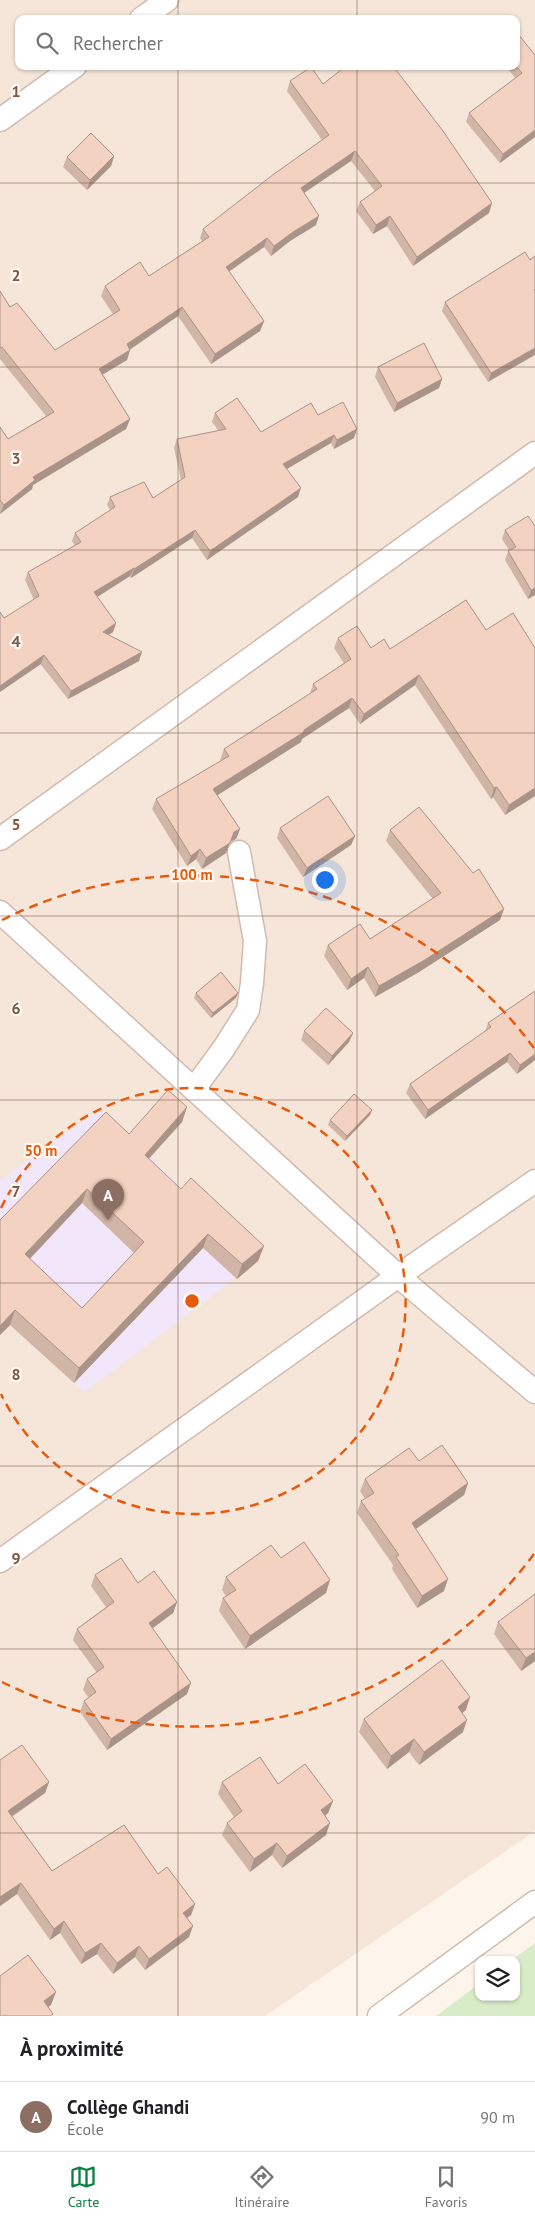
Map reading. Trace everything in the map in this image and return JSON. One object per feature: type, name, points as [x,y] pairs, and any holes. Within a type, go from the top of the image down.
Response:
[{"type":"street","points":[[147,15],[168,0]]},
{"type":"street","points":[[0,120],[69,70]]},
{"type":"street","points":[[0,839],[535,452]]},
{"type":"street","points":[[194,1089],[224,1048],[248,1010],[255,941],[239,852]]},
{"type":"street","points":[[0,912],[398,1276],[535,1392]]},
{"type":"street","points":[[0,1561],[398,1276],[535,1181]]},
{"type":"street","points":[[379,2016],[535,1902]]},
{"type":"shaded area","points":[[0,0],[535,0],[535,1831],[265,2016],[0,2016]]},
{"type":"shaded area","points":[[100,1109],[258,1261],[85,1392],[0,1316],[0,1180]]},
{"type":"green space","points":[[535,1943],[535,2016],[436,2016],[475,1987],[475,2001],[520,2001],[520,1956],[517,1956]]},
{"type":"building","points":[[520,36],[535,55],[535,130],[503,154],[469,113],[522,73],[519,70]]},
{"type":"building","points":[[306,70],[313,70],[323,84],[341,70],[396,70],[443,131],[492,203],[417,257],[390,216],[376,225],[360,202],[382,186],[355,151],[301,188],[319,216],[274,246],[267,238],[226,267],[264,321],[215,354],[182,307],[127,344],[130,350],[99,369],[130,419],[33,477],[35,480],[4,505],[0,500],[0,427],[8,439],[54,412],[2,347],[0,348],[0,291],[10,307],[17,303],[55,350],[120,310],[105,286],[140,262],[149,276],[209,237],[203,229],[274,174],[329,135],[290,81]]},
{"type":"building","points":[[91,133],[114,156],[90,180],[67,157]]},
{"type":"building","points":[[525,252],[530,260],[535,256],[535,348],[491,373],[445,302]]},
{"type":"building","points":[[424,343],[442,379],[397,403],[378,367]]},
{"type":"building","points":[[237,398],[261,432],[311,403],[318,415],[343,402],[357,429],[337,440],[334,435],[283,464],[301,488],[210,551],[195,530],[94,592],[116,623],[103,632],[142,652],[71,691],[44,655],[0,686],[0,612],[4,618],[39,596],[28,572],[81,542],[75,533],[115,507],[110,497],[144,482],[153,498],[185,477],[177,439],[226,429],[215,413]]},
{"type":"building","points":[[528,516],[535,526],[535,588],[531,590],[508,551],[516,547],[505,530]]},
{"type":"building","points":[[466,600],[486,630],[513,613],[535,648],[535,788],[509,805],[497,787],[494,788],[419,675],[364,714],[352,698],[304,730],[304,732],[213,789],[240,829],[234,832],[230,843],[206,858],[200,849],[191,856],[156,799],[229,756],[224,749],[317,689],[313,684],[351,659],[338,638],[357,626],[371,648],[384,639],[390,649]]},
{"type":"building","points":[[328,796],[355,836],[307,868],[280,828]]},
{"type":"building","points":[[419,807],[473,873],[479,869],[504,909],[423,961],[379,986],[368,967],[351,979],[328,945],[360,924],[370,939],[441,893],[390,830]]},
{"type":"building","points":[[221,972],[238,993],[213,1013],[196,993]]},
{"type":"building","points":[[535,991],[535,1054],[520,1065],[510,1053],[428,1110],[410,1084],[491,1027],[488,1023]]},
{"type":"building","points":[[326,1008],[353,1033],[332,1056],[304,1031]]},
{"type":"building","points":[[168,1090],[187,1107],[145,1155],[181,1189],[191,1178],[264,1246],[242,1264],[208,1234],[79,1368],[15,1310],[0,1326],[0,1220],[106,1112],[129,1134]],"holes":[[[87,1189],[144,1242],[82,1308],[25,1254]]]},
{"type":"building","points":[[354,1094],[372,1110],[347,1136],[330,1120]]},
{"type":"building","points":[[442,1445],[468,1483],[412,1523],[448,1579],[422,1596],[396,1557],[399,1555],[361,1501],[374,1493],[365,1479],[409,1448],[419,1461]]},
{"type":"building","points":[[304,1542],[330,1580],[250,1636],[223,1598],[236,1590],[226,1577],[271,1545],[281,1558]]},
{"type":"building","points":[[121,1558],[138,1583],[154,1571],[177,1602],[149,1623],[191,1683],[111,1739],[84,1701],[96,1692],[87,1679],[104,1667],[77,1629],[114,1602],[95,1575]]},
{"type":"building","points":[[535,1594],[535,1652],[526,1658],[498,1622]]},
{"type":"building","points":[[442,1660],[470,1697],[458,1707],[467,1720],[424,1752],[414,1739],[391,1756],[364,1719]]},
{"type":"building","points":[[22,1745],[49,1782],[8,1811],[52,1871],[124,1825],[158,1874],[167,1867],[195,1904],[183,1913],[193,1926],[149,1959],[139,1946],[117,1963],[101,1943],[85,1953],[64,1921],[54,1929],[21,1883],[0,1897],[0,1760]]},
{"type":"building","points":[[260,1757],[278,1784],[305,1764],[333,1801],[321,1810],[330,1823],[287,1856],[277,1843],[254,1859],[227,1823],[242,1811],[222,1782]]},
{"type":"building","points":[[28,1955],[56,1992],[44,2001],[53,2014],[50,2016],[0,2016],[0,1976]]},
{"type":"place","name":"Collège Ghandi","points":[[108,1220]]}]
